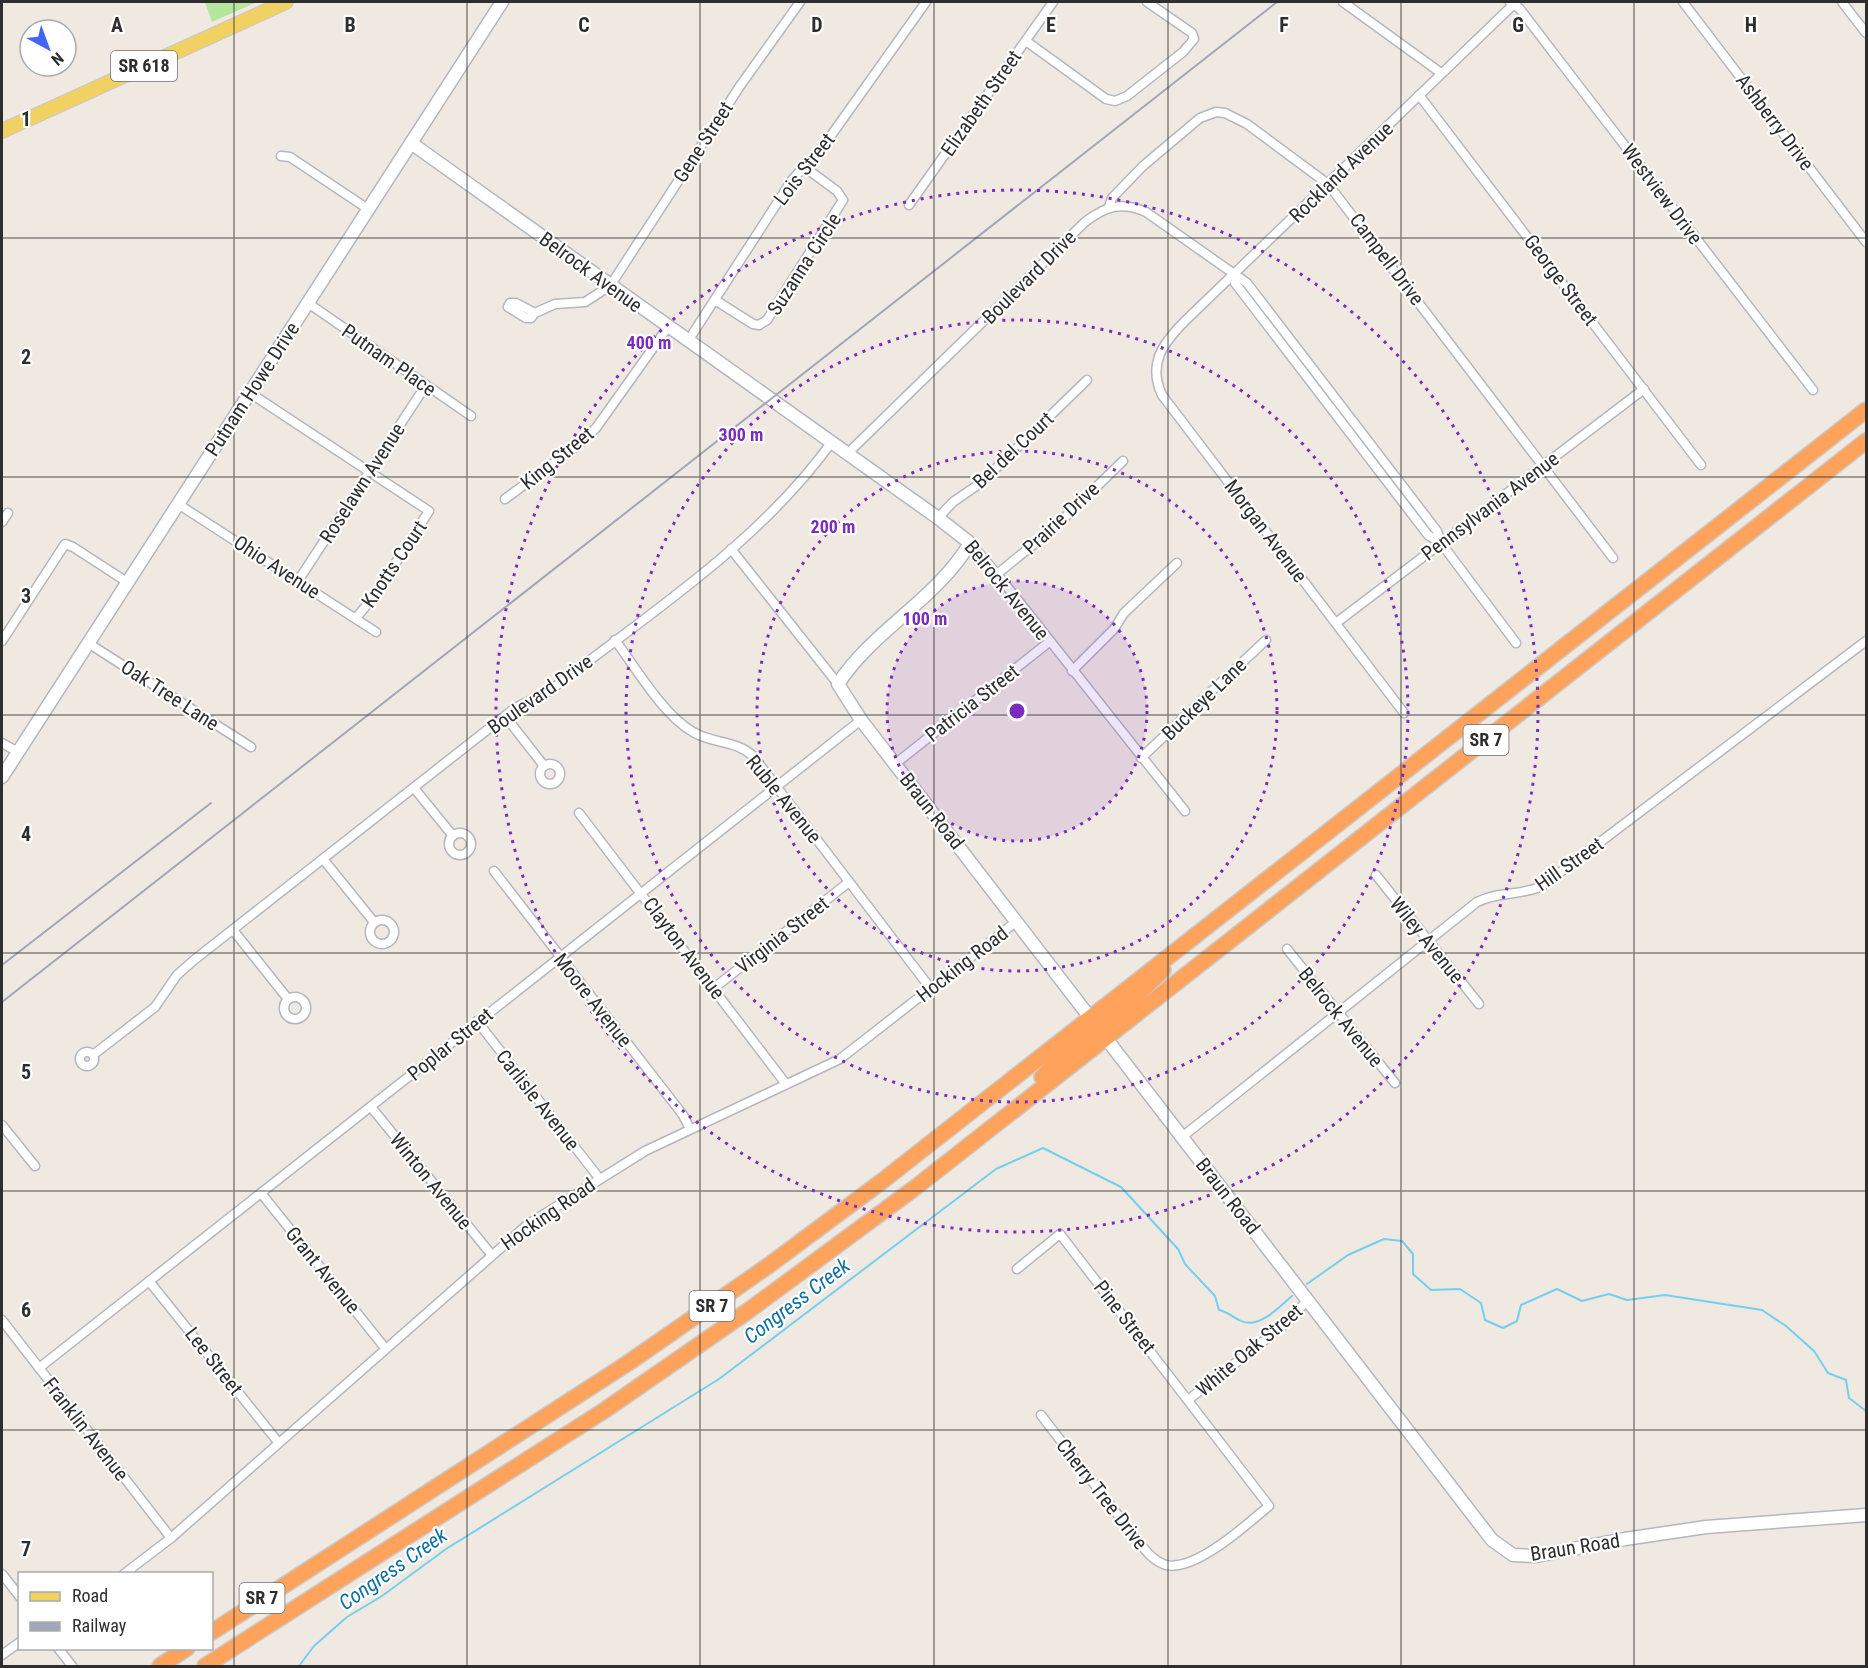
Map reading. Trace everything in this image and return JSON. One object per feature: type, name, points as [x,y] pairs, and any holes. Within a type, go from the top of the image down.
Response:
[{"type":"highway","name":"SR 7","points":[[205,1666],[669,1366],[808,1268],[985,1132],[1212,922],[1866,410]]},
{"type":"highway","name":"SR 7","points":[[213,1631],[546,1417],[715,1303],[1098,1027],[1866,441]]},
{"type":"highway","points":[[160,1666],[184,1650]]},
{"type":"main road","name":"SR 618","points":[[2,131],[286,2]]},
{"type":"street","name":"Putnam Howe Drive","points":[[2,777],[502,2]]},
{"type":"street","name":"Gene Street","points":[[610,286],[740,86],[800,2]]},
{"type":"street","name":"Lois Street","points":[[688,341],[803,166],[825,144],[926,2]]},
{"type":"street","name":"Elizabeth Street","points":[[909,206],[1053,2]]},
{"type":"street","points":[[1026,41],[1106,99],[1115,101],[1127,96],[1183,52],[1194,39],[1192,33],[1147,2]]},
{"type":"street","points":[[1343,2],[1441,74]]},
{"type":"street","name":"Rockland Avenue","points":[[1165,342],[1513,2]]},
{"type":"street","name":"Westview Drive","points":[[1513,2],[1813,390]]},
{"type":"street","name":"Ashberry Drive","points":[[1683,2],[1866,242]]},
{"type":"street","points":[[1842,2],[1866,33]]},
{"type":"street","name":"George Street","points":[[1419,95],[1701,465]]},
{"type":"street","name":"Campell Drive","points":[[1109,207],[1112,198],[1160,150],[1194,121],[1216,112],[1233,115],[1242,121],[1328,184],[1613,558]]},
{"type":"street","name":"Belrock Avenue","points":[[411,143],[970,543],[1185,811]]},
{"type":"street","points":[[281,156],[290,156],[368,209]]},
{"type":"street","name":"Suzanna Circle","points":[[715,300],[753,324],[759,325],[767,320],[843,201],[837,190],[803,166]]},
{"type":"street","points":[[1109,207],[1127,205],[1146,212],[1235,275],[1235,283],[1339,420],[1428,535],[1441,543],[1516,643]]},
{"type":"street","name":"Boulevard Drive","points":[[847,454],[1085,222],[1109,207]]},
{"type":"street","points":[[535,313],[555,304],[585,302],[610,286]]},
{"type":"street","name":"Putnam Place","points":[[308,303],[471,416]]},
{"type":"street","name":"King Street","points":[[505,499],[578,445],[596,428],[668,327]]},
{"type":"street","name":"Morgan Avenue","points":[[1165,342],[1156,362],[1155,373],[1162,395],[1404,713]]},
{"type":"street","name":"Bel del Court","points":[[938,518],[952,502],[981,482],[1087,380]]},
{"type":"street","name":"Roselawn Avenue","points":[[298,581],[426,385]]},
{"type":"street","name":"Pennsylvania Avenue","points":[[1336,622],[1644,389]]},
{"type":"street","points":[[250,393],[370,471]]},
{"type":"street","name":"Boulevard Drive","points":[[93,1055],[154,1007],[177,975],[233,930],[505,716],[548,692],[731,549],[768,517],[831,443]]},
{"type":"street","name":"Prairie Drive","points":[[997,574],[1055,526],[1123,461]]},
{"type":"street","name":"Knotts Court","points":[[356,618],[375,595],[429,514],[428,509],[370,471]]},
{"type":"street","name":"Ohio Avenue","points":[[177,504],[376,632]]},
{"type":"street","points":[[2,522],[8,513]]},
{"type":"street","points":[[838,684],[860,655],[958,563],[970,543]]},
{"type":"street","points":[[2,641],[65,544],[127,582]]},
{"type":"street","name":"Braun Road","points":[[731,549],[838,684],[861,720],[1492,1540],[1513,1555],[1536,1556],[1706,1527],[1866,1515]]},
{"type":"street","points":[[1072,671],[1114,629],[1124,614],[1178,563]]},
{"type":"street","name":"Ruble Avenue","points":[[615,640],[684,727],[701,736],[733,744],[750,753],[932,989]]},
{"type":"street","name":"Buckeye Lane","points":[[1141,758],[1266,640]]},
{"type":"street","name":"Hill Street","points":[[1182,1137],[1336,1012],[1478,902],[1490,895],[1533,891],[1550,881],[1866,640]]},
{"type":"street","name":"Patricia Street","points":[[895,764],[1049,642]]},
{"type":"street","name":"Oak Tree Lane","points":[[88,643],[251,747]]},
{"type":"street","points":[[505,716],[544,766]]},
{"type":"street","name":"Poplar Street","points":[[39,1368],[861,720]]},
{"type":"street","points":[[2,743],[18,752]]},
{"type":"street","points":[[414,788],[453,836]]},
{"type":"street","name":"Clayton Avenue","points":[[579,813],[786,1084]]},
{"type":"street","points":[[323,859],[374,922]]},
{"type":"street","name":"Moore Avenue","points":[[494,872],[690,1129]]},
{"type":"street","name":"Wiley Avenue","points":[[1376,875],[1479,1004]]},
{"type":"street","name":"Virginia Street","points":[[714,988],[849,882]]},
{"type":"street","name":"Hocking Road","points":[[127,1572],[171,1538],[491,1254],[533,1221],[645,1151],[840,1059],[1017,921]]},
{"type":"street","points":[[233,930],[288,999]]},
{"type":"street","name":"Belrock Avenue","points":[[1287,950],[1395,1083]]},
{"type":"street","name":"Carlisle Avenue","points":[[477,1022],[599,1178]]},
{"type":"street","name":"Winton Avenue","points":[[371,1107],[491,1254]]},
{"type":"street","points":[[2,1125],[35,1166]]},
{"type":"street","name":"Grant Avenue","points":[[261,1193],[385,1348]]},
{"type":"street","name":"Pine Street","points":[[1017,1269],[1060,1234],[1188,1400]]},
{"type":"street","name":"Lee Street","points":[[149,1281],[278,1442]]},
{"type":"street","name":"White Oak Street","points":[[1188,1400],[1289,1321],[1301,1310],[1308,1299]]},
{"type":"street","name":"Franklin Avenue","points":[[2,1320],[171,1538]]},
{"type":"street","name":"Cherry Tree Drive","points":[[1041,1415],[1148,1554],[1162,1563],[1177,1566],[1195,1560],[1210,1551],[1269,1506],[1188,1400]]},
{"type":"street","points":[[2,1574],[18,1594]]},
{"type":"street","points":[[2,1655],[18,1643]]},
{"type":"street","points":[[60,1650],[72,1666]]},
{"type":"green space","points":[[205,2],[257,2],[212,22]]},
{"type":"waterway","name":"Congress Creek","points":[[299,1666],[314,1646],[347,1617],[382,1596],[446,1549],[719,1379],[996,1169],[1043,1148],[1121,1187],[1178,1249],[1185,1264],[1215,1296],[1219,1310],[1246,1323],[1253,1322],[1268,1316],[1292,1296]]},
{"type":"waterway","name":"Congress Creek","points":[[1307,1284],[1348,1255],[1384,1239],[1402,1241],[1413,1254],[1413,1274],[1431,1290],[1460,1289],[1481,1303],[1485,1320],[1503,1328],[1517,1321],[1521,1305],[1557,1289],[1582,1301],[1609,1294],[1627,1300],[1665,1295],[1762,1310],[1786,1326],[1814,1351],[1828,1373],[1846,1380],[1849,1398],[1866,1411]]},
{"type":"railway","points":[[2,1002],[1277,2]]},
{"type":"railway","points":[[2,965],[211,803]]}]
